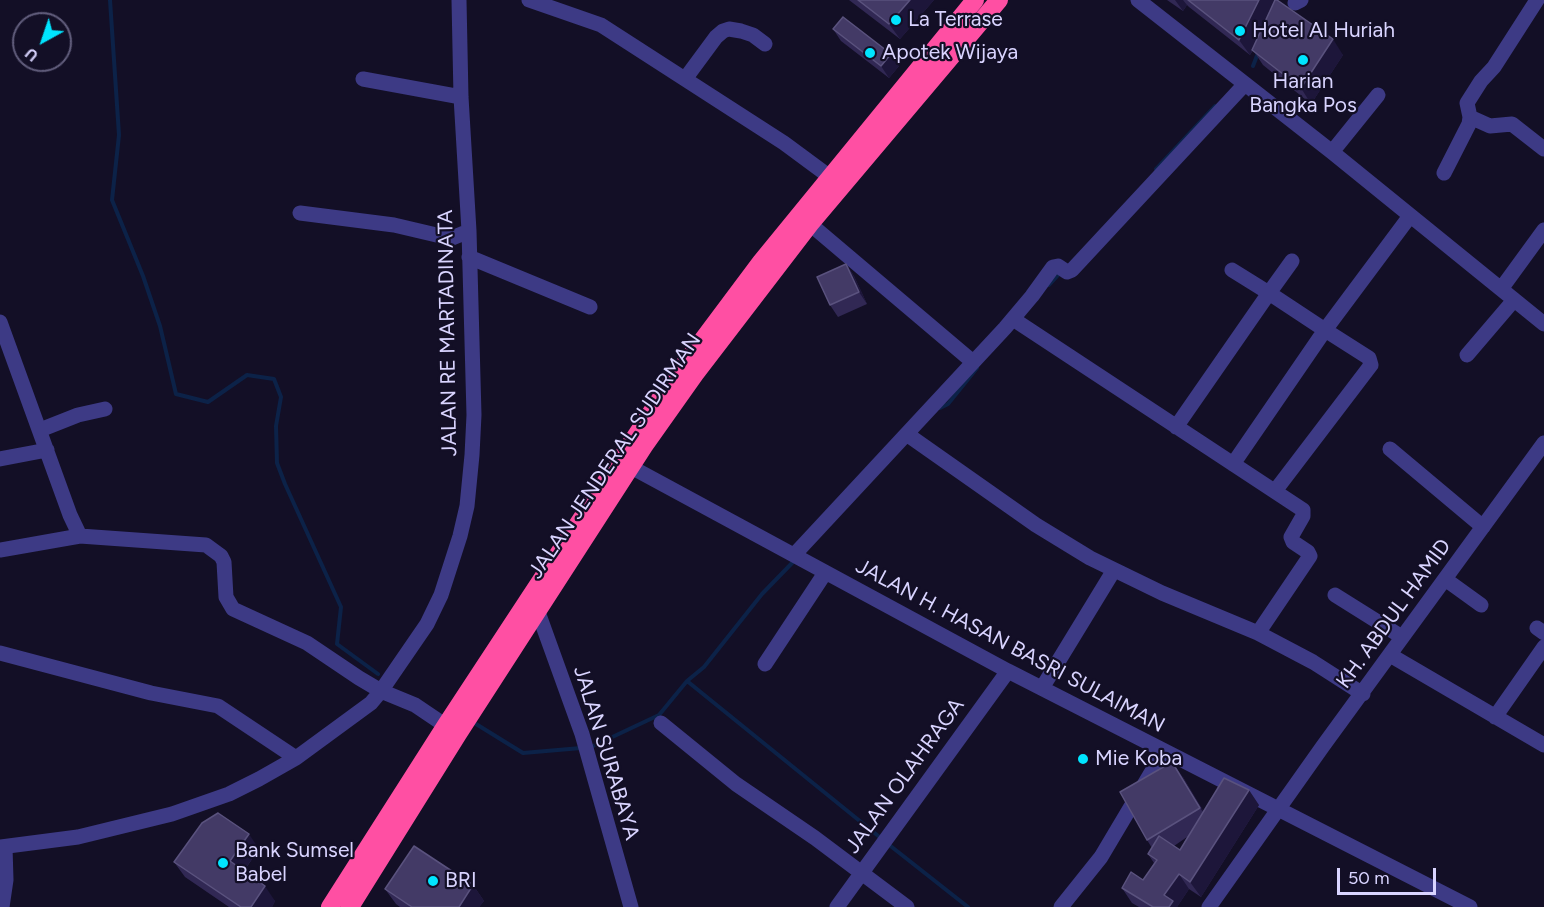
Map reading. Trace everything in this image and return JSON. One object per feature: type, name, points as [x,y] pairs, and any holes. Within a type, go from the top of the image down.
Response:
[{"type":"highway","name":"JALAN JENDERAL SUDIRMAN","points":[[350,907],[452,729],[672,381],[730,303],[830,177],[975,0]]},
{"type":"highway","name":"JALAN JENDERAL SUDIRMAN","points":[[330,907],[452,729],[538,612],[631,467],[695,374],[810,224],[999,0]]},
{"type":"street","name":"JALAN RE MARTADINATA","points":[[3,847],[78,837],[172,814],[229,794],[296,758],[371,703],[427,624],[441,595],[467,506],[474,415],[459,0]]},
{"type":"street","points":[[529,0],[601,25],[784,143],[830,177]]},
{"type":"street","points":[[1138,0],[1544,324]]},
{"type":"street","points":[[1444,173],[1469,124],[1467,103],[1481,81],[1494,67],[1537,0]]},
{"type":"street","points":[[685,79],[723,31],[729,29],[741,31],[753,35],[765,44]]},
{"type":"street","points":[[363,79],[461,97]]},
{"type":"street","points":[[797,557],[911,437],[973,362],[1017,321],[1050,270],[1054,266],[1063,269],[1073,268],[1245,84]]},
{"type":"street","points":[[1332,153],[1378,95]]},
{"type":"street","points":[[1470,117],[1490,126],[1512,124],[1544,149]]},
{"type":"street","points":[[300,213],[401,226],[445,237],[456,237],[469,231]]},
{"type":"street","points":[[1233,464],[1325,330],[1410,216]]},
{"type":"street","points":[[810,224],[973,362]]},
{"type":"street","points":[[1501,289],[1544,230]]},
{"type":"street","points":[[469,257],[590,307]]},
{"type":"street","points":[[1176,428],[1292,261]]},
{"type":"street","points":[[1232,270],[1369,358],[1371,365],[1275,491]]},
{"type":"street","points":[[1467,356],[1514,300]]},
{"type":"street","points":[[1017,321],[1304,511],[1291,537],[1293,542],[1308,552],[1310,556],[1258,633]]},
{"type":"street","points":[[0,322],[5,349],[40,430],[70,515],[80,536]]},
{"type":"street","points":[[40,430],[78,415],[105,409]]},
{"type":"street","points":[[911,437],[1036,525],[1113,570],[1258,633],[1345,681],[1363,694]]},
{"type":"street","name":"KH. ABDUL HAMID","points":[[1209,907],[1323,746],[1544,443]]},
{"type":"street","points":[[1390,449],[1483,526]]},
{"type":"street","points":[[0,459],[47,450]]},
{"type":"street","name":"JALAN H. HASAN BASRI SULAIMAN","points":[[631,467],[1008,671],[1468,907]]},
{"type":"street","points":[[0,550],[80,536],[206,545],[221,556],[224,562],[225,597],[233,609],[307,643],[381,691],[415,705],[452,729]]},
{"type":"street","points":[[1042,688],[1113,570]]},
{"type":"street","points":[[765,664],[825,573]]},
{"type":"street","points":[[1445,579],[1481,605]]},
{"type":"street","points":[[1335,595],[1402,637]]},
{"type":"street","name":"JALAN SURABAYA","points":[[538,612],[582,734],[598,796],[632,907]]},
{"type":"street","points":[[1495,717],[1544,647]]},
{"type":"street","points":[[0,653],[152,693],[218,706],[296,758]]},
{"type":"street","points":[[1390,655],[1544,745]]},
{"type":"street","name":"JALAN OLAHRAGA","points":[[837,907],[1008,671]]},
{"type":"street","points":[[661,723],[736,784],[815,838],[907,907]]},
{"type":"street","points":[[1061,907],[1101,857],[1164,751]]},
{"type":"street","points":[[2,907],[6,880],[3,847]]},
{"type":"building","points":[[858,0],[910,0],[889,24]]},
{"type":"building","points":[[1188,0],[1259,0],[1239,40]]},
{"type":"building","name":"Harian Bangka Pos","points":[[1275,0],[1333,39],[1301,88],[1252,50]]},
{"type":"building","points":[[843,17],[891,54],[881,66],[833,29]]},
{"type":"building","points":[[846,264],[859,292],[830,305],[817,277]]},
{"type":"building","points":[[1172,762],[1200,808],[1147,840],[1120,792]]},
{"type":"building","points":[[1224,778],[1249,790],[1190,882],[1179,874],[1164,895],[1173,901],[1169,907],[1153,907],[1122,888],[1131,872],[1143,880],[1157,860],[1148,854],[1159,836],[1180,850]]},
{"type":"building","name":"Bank Sumsel Babel","points":[[218,813],[249,834],[230,861],[265,886],[251,907],[241,907],[174,862],[202,823]]},
{"type":"building","name":"BRI","points":[[414,846],[473,885],[459,907],[412,907],[385,889]]},
{"type":"waterway","points":[[110,0],[119,135],[112,200],[143,276],[160,326],[176,394],[208,402],[247,375],[274,379],[281,397],[276,426],[277,463],[341,607],[337,644],[378,674]]},
{"type":"waterway","points":[[1253,66],[1258,53]]},
{"type":"waterway","points":[[1156,169],[1215,106]]},
{"type":"waterway","points":[[1049,285],[1060,273]]},
{"type":"waterway","points":[[940,408],[948,404],[977,368]]},
{"type":"waterway","points":[[589,748],[659,715],[687,681],[704,667],[762,594],[794,561]]},
{"type":"waterway","points":[[687,681],[882,839]]},
{"type":"waterway","points":[[476,724],[523,753],[581,748]]},
{"type":"waterway","points":[[888,844],[968,907]]},
{"type":"place","name":"La Terrase","points":[[896,20]]},
{"type":"place","name":"Hotel Al Huriah","points":[[1240,31]]},
{"type":"place","name":"Apotek Wijaya","points":[[870,53]]},
{"type":"place","name":"Harian Bangka Pos","points":[[1303,60]]},
{"type":"place","name":"Mie Koba","points":[[1083,759]]},
{"type":"place","name":"Bank Sumsel Babel","points":[[223,863]]},
{"type":"place","name":"BRI","points":[[433,881]]}]
